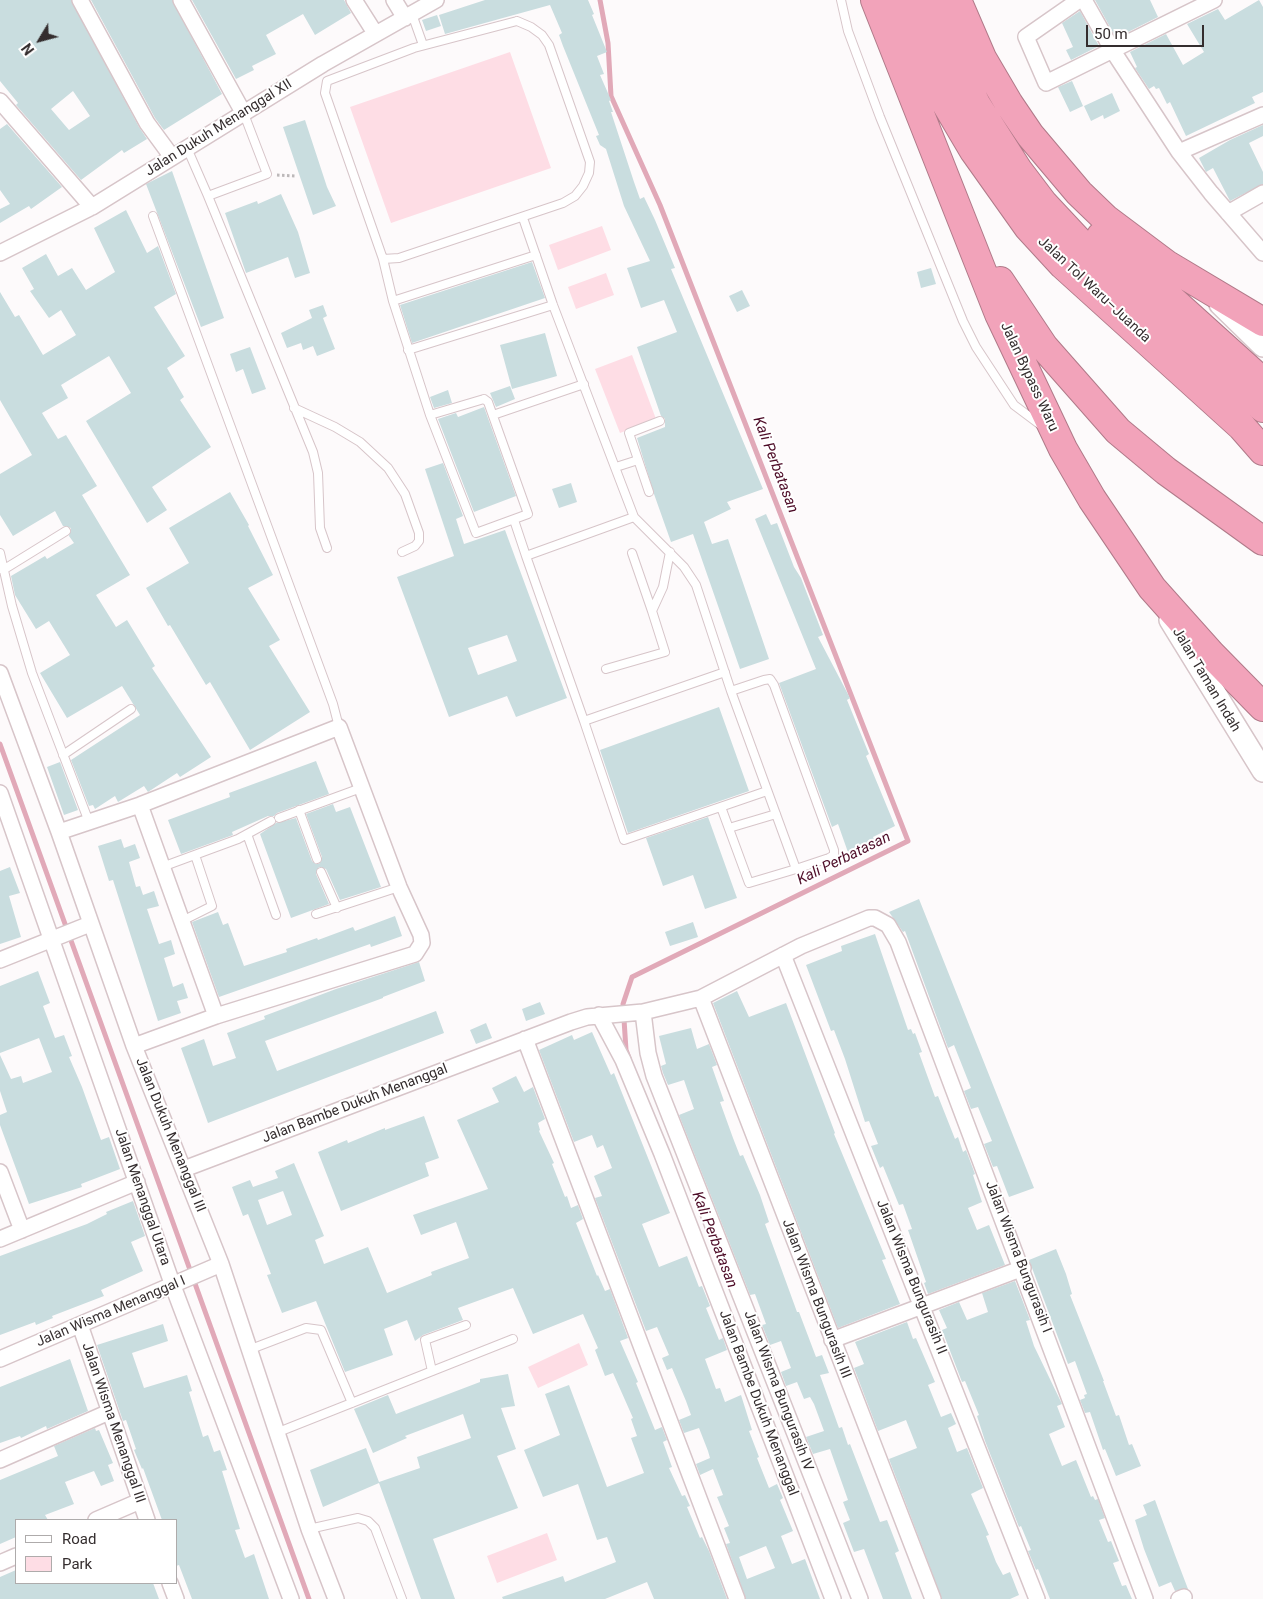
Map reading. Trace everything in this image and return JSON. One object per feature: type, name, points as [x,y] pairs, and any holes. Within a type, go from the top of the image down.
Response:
[{"type":"highway","name":"Jalan Bypass Waru","points":[[875,0],[999,314],[1058,438],[1092,500],[1152,588],[1211,654],[1263,707]]},
{"type":"highway","name":"Jalan Tol Waru–Juanda","points":[[900,0],[944,102],[974,151],[1028,227],[1063,265],[1235,420],[1263,451]]},
{"type":"highway","name":"Jalan Tol Waru–Juanda","points":[[928,0],[944,39],[976,104],[1018,170],[1043,202],[1100,264],[1263,408]]},
{"type":"highway","points":[[957,0],[982,58],[1036,153],[1056,183],[1092,226],[1263,382]]},
{"type":"highway","points":[[1009,104],[1030,136],[1079,193],[1106,218],[1166,264],[1198,283],[1256,312]]},
{"type":"highway","points":[[939,161],[1006,292],[1029,326],[1071,380],[1118,431],[1139,450],[1263,541]]},
{"type":"street","points":[[80,0],[143,116],[172,157]]},
{"type":"street","points":[[180,0],[244,114]]},
{"type":"street","points":[[354,0],[376,33]]},
{"type":"street","points":[[394,0],[408,16]]},
{"type":"street","name":"Jalan Dukuh Menanggal XII","points":[[0,253],[92,206],[323,64],[436,0]]},
{"type":"street","points":[[1079,0],[1026,38],[1046,83],[1113,52],[1214,0]]},
{"type":"street","points":[[1084,0],[1113,52],[1179,152],[1228,213],[1263,252]]},
{"type":"street","points":[[0,101],[92,206]]},
{"type":"street","points":[[1179,152],[1263,115]]},
{"type":"street","points":[[1228,213],[1263,193]]},
{"type":"street","points":[[1198,283],[1263,346]]},
{"type":"street","name":"Jalan Taman Indah","points":[[1152,588],[1201,672],[1263,771]]},
{"type":"street","name":"Jalan Dukuh Menanggal III","points":[[0,673],[59,832],[86,925],[184,1169],[250,1349],[309,1529],[336,1599]]},
{"type":"street","points":[[59,832],[140,805],[339,727],[399,887],[420,935],[422,943],[415,954],[216,1016],[134,1046]]},
{"type":"street","name":"Jalan Menanggal Utara","points":[[0,793],[56,936],[137,1182],[291,1599]]},
{"type":"street","points":[[140,805],[216,1016]]},
{"type":"street","name":"Jalan Bambe Dukuh Menanggal","points":[[184,1169],[571,1022],[601,1015],[638,1013],[701,998],[783,955],[869,918],[880,920]]},
{"type":"street","name":"Jalan Wisma Bungurasih I","points":[[880,920],[888,925],[898,942],[1145,1599]]},
{"type":"street","points":[[0,960],[86,925]]},
{"type":"street","name":"Jalan Wisma Bungurasih II","points":[[783,955],[923,1305],[1037,1599]]},
{"type":"street","name":"Jalan Wisma Bungurasih III","points":[[701,998],[933,1599]]},
{"type":"street","name":"Jalan Wisma Bungurasih IV","points":[[638,1013],[654,1076],[860,1599]]},
{"type":"street","name":"Jalan Bambe Dukuh Menanggal","points":[[601,1015],[623,1060],[662,1154],[833,1599]]},
{"type":"street","points":[[525,1039],[738,1599]]},
{"type":"street","points":[[0,1172],[22,1230]]},
{"type":"street","points":[[0,1239],[137,1182]]},
{"type":"street","name":"Jalan Wisma Menanggal I","points":[[0,1358],[218,1265]]},
{"type":"street","points":[[832,1340],[1022,1268]]},
{"type":"street","name":"Jalan Wisma Menanggal III","points":[[80,1325],[147,1519]]},
{"type":"street","points":[[0,1460],[109,1412]]},
{"type":"street","points":[[98,1519],[140,1501]]},
{"type":"street","points":[[0,1563],[15,1556]]},
{"type":"street","points":[[170,1584],[176,1599]]},
{"type":"lane","points":[[841,0],[848,31],[877,108],[963,321],[976,347],[1014,405],[1058,438]]},
{"type":"lane","points":[[408,16],[423,45]]},
{"type":"lane","points":[[383,259],[400,258],[524,218],[576,196],[589,173],[590,162],[585,142],[549,45],[542,35],[531,27],[517,21],[461,38],[423,45],[330,78],[325,86],[325,93],[383,259],[408,350],[430,415],[476,533],[526,516],[528,511],[488,402],[484,399],[430,415]]},
{"type":"lane","points":[[323,64],[330,78]]},
{"type":"lane","points":[[208,196],[267,174],[244,114]]},
{"type":"lane","points":[[187,148],[313,452],[316,466],[320,528],[327,548]]},
{"type":"lane","points":[[153,216],[333,704],[339,727]]},
{"type":"lane","points":[[524,218],[552,305],[634,517],[684,567],[696,585],[725,672],[796,869]]},
{"type":"lane","points":[[393,301],[536,255]]},
{"type":"lane","points":[[1166,264],[1256,312]]},
{"type":"lane","points":[[408,350],[552,305]]},
{"type":"lane","points":[[493,415],[584,384]]},
{"type":"lane","points":[[294,408],[335,427],[360,442],[388,468],[405,494],[418,532],[419,541],[415,546],[402,552]]},
{"type":"lane","points":[[649,492],[629,433],[660,421]]},
{"type":"lane","points":[[616,467],[638,460]]},
{"type":"lane","points":[[526,556],[634,517]]},
{"type":"lane","points":[[514,520],[624,840],[767,791]]},
{"type":"lane","points":[[3,570],[66,531]]},
{"type":"lane","points":[[652,611],[663,587],[670,552]]},
{"type":"lane","points":[[606,669],[664,652],[632,553]]},
{"type":"lane","points":[[0,554],[32,673],[89,822]]},
{"type":"lane","points":[[584,721],[725,672]]},
{"type":"lane","points":[[721,807],[749,883],[834,855],[828,831],[774,685],[770,679],[732,691]]},
{"type":"lane","points":[[63,756],[131,708]]},
{"type":"lane","points":[[280,818],[362,788]]},
{"type":"lane","points":[[299,810],[317,859]]},
{"type":"lane","points":[[729,828],[776,814]]},
{"type":"lane","points":[[162,867],[247,834],[271,821]]},
{"type":"lane","points":[[247,834],[276,915]]},
{"type":"lane","points":[[182,921],[212,906],[195,855]]},
{"type":"lane","points":[[321,872],[337,908]]},
{"type":"lane","points":[[316,914],[399,887]]},
{"type":"lane","points":[[432,1371],[425,1340],[466,1325]]},
{"type":"lane","points":[[250,1349],[306,1328],[322,1330],[352,1403]]},
{"type":"lane","points":[[276,1433],[513,1339]]},
{"type":"lane","points":[[309,1529],[358,1518],[368,1521],[375,1528],[402,1599]]},
{"type":"path","points":[[267,174],[295,176]]},
{"type":"green space","points":[[510,52],[551,168],[391,223],[350,107]]},
{"type":"green space","points":[[602,226],[611,250],[558,270],[549,245]]},
{"type":"green space","points":[[606,273],[614,295],[576,309],[568,287]]},
{"type":"green space","points":[[632,355],[656,419],[620,433],[595,369]]},
{"type":"green space","points":[[579,1343],[588,1365],[538,1388],[528,1367]]},
{"type":"green space","points":[[547,1533],[557,1560],[497,1583],[487,1556]]},
{"type":"building","points":[[0,0],[71,0],[147,139],[124,153],[122,150],[81,180],[16,105],[18,103],[0,81]],"holes":[[[73,91],[90,116],[69,130],[51,109]]]},
{"type":"building","points":[[91,0],[172,0],[222,94],[164,130],[155,118]]},
{"type":"building","points":[[192,0],[344,0],[351,13],[315,35],[303,14],[266,35],[276,54],[252,66],[254,70],[236,79]]},
{"type":"building","points":[[485,0],[588,0],[607,52],[597,56],[604,74],[600,75],[611,100],[609,101],[613,112],[611,112],[640,199],[644,197],[655,220],[675,268],[671,269],[763,489],[727,502],[731,509],[704,522],[712,544],[728,539],[769,659],[740,669],[693,534],[671,542],[654,494],[637,438],[665,427],[665,419],[661,416],[637,347],[677,332],[664,300],[641,308],[627,268],[650,261],[624,206],[606,149],[600,145],[596,136],[599,135],[563,46],[559,35],[562,33],[550,5],[445,34],[439,15]]},
{"type":"building","points":[[1095,0],[1150,0],[1158,17],[1116,38]]},
{"type":"building","points":[[1259,0],[1263,7],[1263,92],[1252,97],[1255,103],[1186,136],[1170,102],[1167,104],[1159,88],[1156,89],[1154,86],[1149,89],[1135,68],[1137,67],[1130,52],[1166,34],[1183,65],[1204,52],[1187,24],[1218,9],[1225,20]]},
{"type":"building","points":[[1080,11],[1099,46],[1071,60],[1066,50],[1073,47],[1062,23]]},
{"type":"building","points":[[437,15],[441,26],[426,31],[422,20]]},
{"type":"building","points":[[1072,81],[1083,106],[1070,112],[1058,87]]},
{"type":"building","points":[[1112,93],[1120,111],[1104,119],[1103,115],[1091,121],[1084,106]]},
{"type":"building","points":[[305,120],[327,187],[336,206],[313,215],[283,127]]},
{"type":"building","points":[[7,124],[62,187],[31,209],[29,206],[0,223],[0,209],[10,204],[0,190],[0,129]]},
{"type":"building","points":[[1263,125],[1263,136],[1249,143],[1263,172],[1263,184],[1230,201],[1213,168],[1206,172],[1199,158],[1230,140]]},
{"type":"building","points":[[172,171],[224,318],[201,327],[146,184]]},
{"type":"building","points":[[281,194],[298,232],[310,273],[295,278],[288,257],[246,273],[225,213],[257,201],[258,204]]},
{"type":"building","points":[[126,210],[147,253],[158,246],[176,294],[154,307],[185,356],[167,368],[184,397],[180,400],[211,447],[152,487],[167,510],[147,523],[86,421],[131,393],[109,356],[61,385],[68,398],[42,413],[58,439],[66,435],[97,486],[82,495],[130,575],[96,595],[116,627],[127,620],[155,666],[152,668],[211,757],[180,777],[177,773],[148,792],[144,786],[118,802],[115,796],[95,809],[93,805],[89,806],[71,760],[140,715],[122,686],[67,718],[40,673],[70,655],[49,621],[36,629],[15,595],[11,576],[45,556],[47,559],[74,543],[69,536],[71,528],[63,526],[55,511],[13,536],[0,515],[0,474],[32,455],[0,400],[0,292],[15,317],[19,315],[43,355],[76,335],[61,310],[49,318],[30,291],[34,289],[22,268],[46,254],[58,276],[72,268],[86,290],[115,272],[94,228]]},
{"type":"building","points":[[532,262],[545,298],[412,343],[400,305]]},
{"type":"building","points":[[931,268],[936,284],[921,288],[917,272]]},
{"type":"building","points":[[742,290],[750,306],[737,312],[729,296]]},
{"type":"building","points":[[323,305],[327,316],[323,318],[335,349],[317,356],[313,346],[303,350],[301,343],[287,348],[281,333],[312,318],[309,310]]},
{"type":"building","points":[[545,333],[557,376],[512,389],[500,345]]},
{"type":"building","points":[[250,347],[266,389],[252,394],[243,369],[236,372],[230,354]]},
{"type":"building","points":[[510,386],[515,399],[496,407],[490,393]]},
{"type":"building","points":[[448,390],[452,403],[434,408],[430,397]]},
{"type":"building","points":[[484,407],[516,496],[474,512],[438,419],[456,413],[458,417]]},
{"type":"building","points":[[443,463],[463,516],[456,519],[464,544],[505,530],[567,698],[516,717],[507,696],[449,717],[397,577],[454,556],[425,469]],"holes":[[[507,635],[517,661],[478,675],[468,648]]]},
{"type":"building","points":[[571,483],[577,502],[559,508],[552,489]]},
{"type":"building","points":[[230,492],[249,525],[273,575],[248,588],[280,640],[269,646],[310,712],[250,750],[210,682],[206,685],[146,588],[189,563],[169,528]]},
{"type":"building","points":[[766,514],[771,525],[777,523],[794,567],[801,578],[823,635],[818,637],[850,698],[847,700],[869,754],[866,756],[895,826],[873,837],[877,848],[850,858],[838,824],[832,827],[779,683],[816,669],[755,519]]},
{"type":"building","points":[[719,707],[749,791],[628,833],[600,750]]},
{"type":"building","points":[[316,761],[329,794],[277,813],[274,816],[268,816],[232,832],[233,835],[181,854],[168,820],[230,797],[229,793]]},
{"type":"building","points":[[60,762],[78,810],[64,815],[47,767]]},
{"type":"building","points":[[333,804],[336,812],[350,807],[381,887],[340,900],[326,869],[319,867],[316,874],[329,904],[291,918],[260,834],[276,823],[296,818],[312,861],[319,864],[322,857],[306,814]]},
{"type":"building","points":[[708,817],[737,898],[705,909],[693,875],[663,886],[646,838]]},
{"type":"building","points":[[121,839],[124,848],[135,844],[140,858],[129,862],[136,887],[140,886],[143,895],[154,891],[159,906],[147,909],[159,944],[171,940],[175,954],[164,958],[173,987],[183,983],[188,998],[177,1001],[181,1013],[158,1021],[113,880],[109,881],[98,846]]},
{"type":"building","points":[[10,867],[20,893],[9,896],[21,937],[0,944],[0,871]]},
{"type":"building","points":[[919,899],[1034,1188],[1009,1197],[997,1166],[993,1167],[984,1144],[992,1141],[978,1107],[971,1109],[964,1091],[971,1088],[954,1045],[948,1048],[905,931],[903,932],[889,912]]},
{"type":"building","points":[[218,912],[223,925],[228,923],[244,966],[287,952],[286,949],[317,938],[318,940],[353,927],[355,931],[395,916],[402,936],[371,947],[370,944],[219,997],[192,922]]},
{"type":"building","points":[[693,922],[698,937],[670,946],[665,932]]},
{"type":"building","points":[[875,934],[908,1030],[911,1029],[913,1034],[915,1033],[922,1052],[919,1053],[935,1097],[938,1096],[955,1139],[958,1137],[963,1152],[966,1150],[975,1174],[973,1175],[982,1202],[968,1208],[977,1230],[989,1225],[1005,1265],[928,1294],[924,1283],[926,1282],[908,1230],[912,1229],[903,1204],[899,1205],[883,1166],[880,1168],[871,1146],[878,1144],[869,1121],[865,1122],[845,1059],[834,1030],[831,1031],[806,965],[842,951],[841,946]]},
{"type":"building","points":[[419,962],[425,981],[265,1041],[277,1071],[436,1011],[444,1033],[208,1123],[181,1048],[204,1039],[213,1066],[236,1058],[227,1033],[265,1019],[264,1016],[336,989]]},
{"type":"building","points":[[38,971],[50,1003],[43,1006],[55,1038],[64,1035],[72,1056],[69,1057],[101,1140],[109,1137],[120,1169],[81,1184],[82,1187],[29,1204],[0,1125],[0,1115],[7,1112],[0,1091],[0,1055],[11,1079],[21,1076],[23,1083],[52,1072],[39,1038],[0,1053],[0,986]]},
{"type":"building","points":[[737,991],[749,1017],[786,1003],[834,1134],[886,1259],[882,1260],[900,1304],[838,1328],[713,1003]]},
{"type":"building","points":[[540,1002],[545,1014],[526,1021],[522,1009]]},
{"type":"building","points":[[486,1023],[492,1038],[476,1044],[470,1030]]},
{"type":"building","points":[[691,1028],[697,1049],[709,1044],[717,1065],[712,1067],[724,1101],[720,1102],[740,1156],[743,1155],[760,1195],[769,1222],[765,1224],[797,1312],[799,1312],[816,1357],[822,1355],[829,1373],[820,1375],[839,1428],[842,1427],[848,1445],[850,1444],[880,1522],[887,1520],[899,1551],[895,1553],[912,1599],[883,1599],[864,1549],[854,1552],[843,1523],[850,1520],[843,1502],[848,1500],[830,1449],[813,1454],[806,1437],[824,1431],[814,1404],[810,1397],[804,1399],[797,1382],[786,1386],[781,1372],[791,1368],[781,1341],[770,1345],[762,1325],[766,1324],[755,1294],[750,1295],[679,1115],[694,1109],[684,1080],[668,1085],[661,1066],[666,1064],[659,1036]]},
{"type":"building","points":[[592,1032],[611,1075],[614,1073],[670,1213],[642,1224],[659,1267],[687,1256],[699,1287],[702,1286],[710,1306],[706,1308],[719,1340],[723,1338],[727,1350],[705,1359],[716,1389],[720,1388],[725,1402],[741,1395],[752,1430],[749,1431],[759,1457],[757,1458],[769,1488],[777,1484],[783,1498],[780,1500],[793,1531],[781,1536],[792,1564],[805,1559],[820,1599],[746,1599],[726,1544],[730,1543],[724,1528],[729,1526],[717,1497],[723,1495],[713,1469],[700,1475],[696,1464],[710,1458],[708,1451],[699,1428],[684,1433],[679,1420],[691,1415],[672,1368],[667,1370],[662,1358],[669,1355],[657,1327],[646,1331],[595,1198],[602,1196],[594,1176],[612,1168],[603,1145],[597,1148],[592,1135],[574,1142],[539,1050],[572,1035],[574,1040]],"holes":[[[766,1546],[775,1568],[747,1579],[739,1557]]]},
{"type":"building","points":[[516,1076],[524,1092],[533,1087],[545,1119],[538,1123],[539,1131],[554,1163],[552,1164],[565,1197],[567,1196],[571,1208],[578,1205],[583,1219],[576,1223],[597,1276],[605,1291],[610,1289],[628,1338],[620,1341],[638,1382],[636,1383],[655,1430],[662,1427],[667,1440],[663,1442],[672,1467],[669,1468],[682,1496],[685,1495],[690,1506],[687,1507],[700,1538],[702,1537],[709,1551],[727,1599],[654,1599],[647,1582],[605,1599],[503,1599],[502,1597],[563,1576],[565,1582],[616,1562],[607,1537],[597,1540],[578,1484],[543,1497],[524,1450],[560,1435],[545,1394],[569,1385],[607,1487],[644,1473],[631,1438],[637,1436],[631,1419],[633,1418],[613,1373],[605,1376],[595,1350],[598,1348],[583,1314],[533,1334],[513,1288],[458,1308],[463,1320],[423,1335],[415,1341],[407,1320],[384,1329],[393,1355],[345,1372],[316,1301],[282,1313],[267,1275],[271,1274],[248,1214],[243,1216],[232,1187],[250,1180],[253,1187],[278,1178],[275,1171],[294,1163],[324,1236],[315,1240],[324,1264],[368,1247],[387,1293],[432,1275],[431,1272],[469,1258],[456,1222],[421,1235],[413,1215],[488,1189],[457,1120],[499,1102],[492,1088]],"holes":[[[283,1191],[292,1215],[267,1225],[258,1200]]]},
{"type":"building","points":[[424,1116],[439,1158],[425,1163],[429,1176],[341,1211],[318,1152],[347,1140],[348,1143],[385,1128],[385,1130]]},
{"type":"building","points":[[133,1201],[145,1236],[131,1242],[143,1271],[101,1290],[104,1296],[52,1316],[53,1318],[36,1325],[35,1322],[0,1335],[0,1256],[87,1224],[107,1214],[106,1212]]},
{"type":"building","points":[[1056,1249],[1066,1274],[1072,1294],[1070,1295],[1116,1416],[1119,1415],[1129,1445],[1132,1444],[1141,1466],[1116,1476],[1105,1449],[1103,1450],[1090,1412],[1085,1413],[1080,1400],[1085,1398],[1084,1395],[1087,1394],[1075,1361],[1068,1364],[1029,1260]]},
{"type":"building","points":[[1015,1281],[1030,1320],[1026,1321],[1034,1346],[1062,1404],[1057,1406],[1065,1427],[1049,1434],[1062,1466],[1076,1460],[1091,1497],[1093,1496],[1095,1500],[1098,1499],[1105,1518],[1099,1520],[1108,1542],[1111,1541],[1119,1561],[1113,1563],[1122,1586],[1126,1585],[1132,1599],[1050,1599],[1038,1569],[1036,1570],[1028,1551],[1031,1550],[1021,1526],[1019,1527],[985,1441],[977,1416],[979,1415],[965,1381],[962,1382],[942,1330],[947,1328],[939,1310],[959,1302],[967,1320],[988,1312],[982,1293]]},
{"type":"building","points":[[907,1322],[913,1339],[916,1338],[935,1382],[928,1385],[941,1417],[951,1413],[956,1424],[948,1428],[957,1452],[967,1448],[983,1488],[971,1494],[989,1535],[986,1536],[996,1562],[1003,1575],[1010,1572],[1019,1595],[1010,1599],[942,1599],[889,1459],[917,1448],[906,1420],[878,1431],[854,1368],[864,1364],[855,1342]]},
{"type":"building","points":[[163,1324],[168,1341],[132,1353],[144,1388],[187,1375],[192,1391],[189,1392],[203,1437],[208,1435],[214,1452],[220,1450],[227,1470],[222,1471],[240,1529],[235,1530],[245,1558],[254,1554],[269,1599],[192,1599],[178,1565],[178,1519],[162,1519],[143,1468],[134,1450],[136,1449],[126,1420],[123,1421],[97,1345]]},
{"type":"building","points":[[70,1359],[88,1411],[47,1429],[46,1426],[21,1438],[20,1436],[0,1443],[0,1387]]},
{"type":"building","points":[[508,1374],[515,1406],[501,1408],[516,1449],[497,1456],[518,1508],[433,1539],[455,1599],[421,1599],[379,1483],[323,1507],[310,1470],[366,1448],[379,1482],[420,1468],[417,1457],[471,1438],[463,1414],[405,1436],[407,1438],[373,1453],[354,1409],[388,1395],[396,1414],[480,1382],[480,1379]]},
{"type":"building","points":[[95,1428],[96,1431],[99,1430],[113,1463],[108,1465],[114,1481],[101,1486],[94,1471],[65,1482],[74,1504],[45,1515],[47,1519],[15,1519],[15,1537],[0,1544],[0,1480],[58,1456],[54,1446]]},
{"type":"building","points":[[1155,1500],[1188,1589],[1175,1591],[1171,1582],[1159,1587],[1144,1549],[1135,1520],[1147,1515],[1143,1505]]},
{"type":"building","points":[[15,1570],[15,1584],[153,1584],[159,1599],[0,1599],[0,1577]]},
{"type":"waterway","name":"Kali Perbatasan","points":[[600,0],[608,43],[611,96],[660,205],[908,841],[632,977],[623,1004],[626,1050],[629,1058]]},
{"type":"waterway","points":[[0,744],[309,1599]]}]
